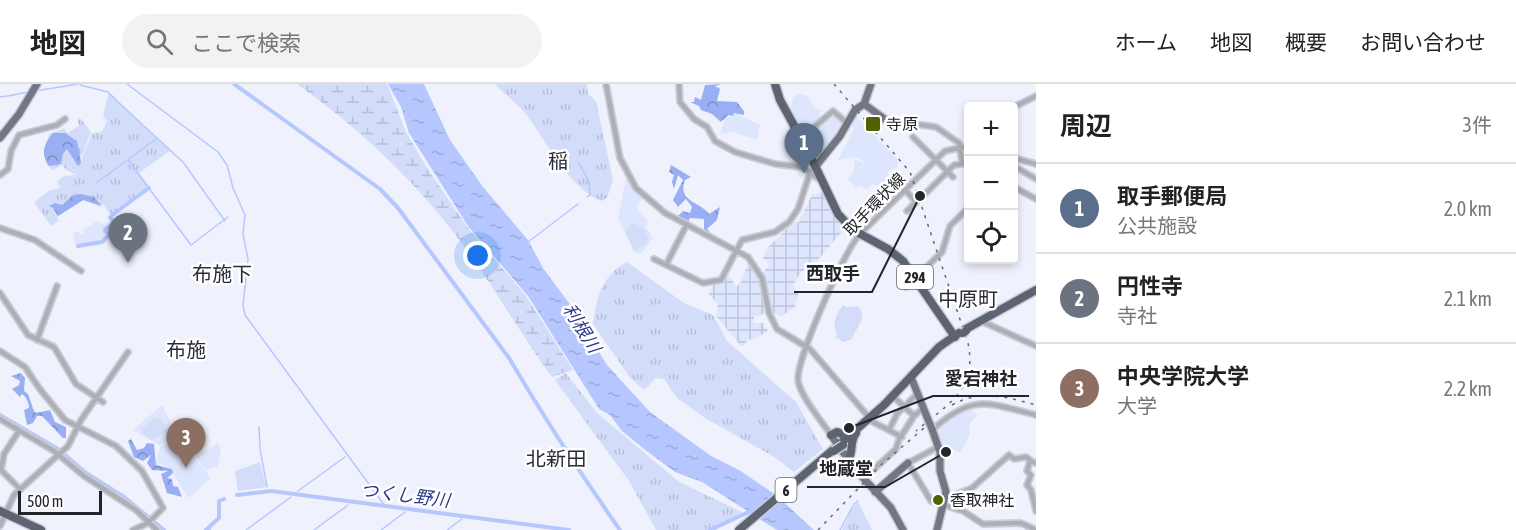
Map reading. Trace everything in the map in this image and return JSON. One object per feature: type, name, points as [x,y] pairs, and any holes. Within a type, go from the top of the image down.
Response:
[{"type":"highway","name":"294","points":[[776,88],[802,137],[814,168],[834,207],[895,254],[961,333]]},
{"type":"highway","name":"294","points":[[814,168],[836,211],[847,225],[863,231]]},
{"type":"highway","points":[[871,420],[911,378],[961,333],[1036,291]]},
{"type":"highway","points":[[848,460],[841,441],[871,420],[911,378]]},
{"type":"highway","name":"6","points":[[740,530],[834,450],[841,441]]},
{"type":"highway","points":[[2,516],[40,530]]},
{"type":"main road","points":[[814,168],[856,109],[864,104],[871,84]]},
{"type":"main road","points":[[0,138],[16,119],[35,86]]},
{"type":"main road","points":[[864,104],[886,120]]},
{"type":"main road","points":[[911,378],[938,447],[945,502],[937,530]]},
{"type":"main road","points":[[841,441],[848,460],[891,508],[903,530]]},
{"type":"main road","points":[[875,492],[908,463]]},
{"type":"street","points":[[606,84],[616,144],[626,174],[649,202],[751,260],[760,273],[769,313],[775,327],[808,347],[871,420],[899,435]]},
{"type":"street","points":[[654,259],[701,283],[709,284],[723,277],[744,240],[773,233],[789,222],[799,206],[814,168],[772,163],[735,152],[715,141],[707,127],[694,119],[682,105],[679,84]]},
{"type":"street","points":[[1018,105],[1036,96]]},
{"type":"street","points":[[802,137],[833,111],[847,123]]},
{"type":"street","points":[[0,175],[8,169],[10,152],[20,134],[57,125],[65,119]]},
{"type":"street","points":[[886,120],[936,127],[960,146],[962,162],[948,171],[907,211]]},
{"type":"street","points":[[912,137],[953,177]]},
{"type":"street","name":"取手環状線","points":[[841,441],[799,386],[799,372],[848,249],[863,231],[945,151],[964,146]]},
{"type":"street","points":[[790,148],[802,167]]},
{"type":"street","points":[[1018,159],[1036,164]]},
{"type":"street","points":[[1018,168],[1036,179]]},
{"type":"street","points":[[1018,189],[1036,200]]},
{"type":"street","points":[[905,190],[919,199]]},
{"type":"street","points":[[906,287],[942,252],[950,226],[967,210]]},
{"type":"street","points":[[666,265],[687,224]]},
{"type":"street","points":[[0,228],[35,240],[81,271]]},
{"type":"street","points":[[36,340],[57,286]]},
{"type":"street","points":[[0,293],[27,333],[56,349],[75,383],[103,402]]},
{"type":"street","points":[[982,321],[1036,346]]},
{"type":"street","points":[[0,351],[21,363],[62,417],[117,447],[143,472],[163,507],[150,521],[133,530]]},
{"type":"street","points":[[2,516],[13,497],[60,456],[72,442],[78,426],[128,352]]},
{"type":"street","points":[[890,429],[904,406],[918,393]]},
{"type":"street","points":[[894,397],[914,416]]},
{"type":"street","points":[[932,429],[959,408],[982,403],[1036,415]]},
{"type":"street","points":[[863,479],[894,450],[899,435],[907,428],[914,416],[924,408]]},
{"type":"street","points":[[0,420],[60,456],[84,476],[136,510],[157,530]]},
{"type":"street","points":[[19,488],[2,470],[4,454],[20,431]]},
{"type":"street","points":[[938,447],[908,463],[929,499],[945,502],[963,510],[986,525],[1021,523],[1036,530]]},
{"type":"street","points":[[945,502],[972,488],[1009,455],[1014,459],[1026,457],[1036,463]]},
{"type":"street","points":[[1030,460],[1027,471],[1031,475],[1027,485],[1031,490],[1036,512]]},
{"type":"street","points":[[2,516],[10,497],[35,477]]},
{"type":"shaded area","points":[[800,94],[808,96],[814,107],[823,111],[818,113],[822,118],[803,134],[790,112],[793,97]]},
{"type":"shaded area","points":[[833,112],[840,116],[838,119],[845,126],[819,160],[816,160],[805,136]]},
{"type":"shaded area","points":[[735,113],[760,125],[757,140],[732,132],[720,134],[726,116],[733,117]]},
{"type":"shaded area","points":[[854,114],[898,160],[897,168],[889,171],[886,182],[878,186],[872,184],[868,189],[858,186],[856,189],[848,179],[853,172],[855,159],[869,166],[857,157],[838,160],[854,128],[852,126]]},
{"type":"shaded area","points":[[626,177],[643,198],[637,205],[638,211],[648,221],[646,227],[653,238],[641,254],[636,253],[618,219]]},
{"type":"shaded area","points":[[825,191],[847,226],[817,261],[801,272],[793,285],[798,294],[795,307],[782,316],[770,312],[754,317],[753,323],[763,323],[768,331],[753,340],[748,339],[744,346],[741,346],[716,316],[718,304],[709,294],[714,283],[729,275],[736,287],[748,263],[754,260],[763,273],[770,264],[763,258],[768,247],[794,222],[798,223],[812,195]]},
{"type":"shaded area","points":[[97,221],[107,226],[104,230],[109,235],[102,241],[76,245],[73,234],[76,231],[83,235],[85,232],[83,230]]},
{"type":"shaded area","points":[[162,405],[177,435],[160,446],[133,430]]},
{"type":"shaded area","points":[[970,408],[977,415],[969,425],[970,435],[960,453],[952,449],[940,450],[935,429],[949,416]]},
{"type":"shaded area","points":[[179,438],[211,478],[189,498],[173,474],[172,468],[156,463],[160,447]]},
{"type":"shaded area","points":[[217,443],[221,448],[218,467],[205,470],[196,457]]},
{"type":"green space","points":[[297,84],[387,84],[406,132],[427,168],[468,228],[526,296],[573,370],[552,377],[476,263],[438,213],[372,144]]},
{"type":"green space","points":[[495,84],[587,84],[588,94],[596,101],[613,180],[607,198],[602,201],[579,186],[559,163],[525,113]]},
{"type":"green space","points":[[722,84],[715,86],[720,89],[717,101],[737,102],[744,111],[744,115],[734,113],[733,116],[728,115],[721,122],[712,114],[690,102],[694,102],[695,97],[701,100],[705,85]]},
{"type":"green space","points":[[109,92],[170,151],[139,173],[150,187],[111,216],[103,204],[99,206],[84,200],[57,217],[59,221],[51,226],[34,202],[50,190],[61,188],[57,182],[64,176],[77,175],[66,170],[62,164],[53,170],[46,162],[45,154],[49,134],[64,128],[67,133],[79,126],[77,120],[81,119],[91,132],[81,157],[83,164],[82,158],[92,133],[102,132],[107,121],[103,116]]},
{"type":"green space","points":[[53,133],[65,133],[77,141],[81,163],[78,166],[67,149],[63,154],[61,164],[49,166],[44,149]]},
{"type":"green space","points":[[671,165],[691,177],[685,180],[683,187],[687,197],[709,214],[720,207],[717,220],[707,229],[712,234],[704,231],[704,219],[690,218],[688,221],[678,216],[683,211],[690,213],[692,207],[686,199],[678,207],[673,200],[683,180],[678,175],[674,189],[672,182],[674,175],[669,172]]},
{"type":"green space","points":[[73,195],[94,197],[102,206],[83,200],[58,216],[49,206],[55,203],[62,205]]},
{"type":"green space","points":[[632,222],[645,230],[649,242],[634,252],[625,231]]},
{"type":"green space","points":[[627,262],[684,303],[713,315],[727,341],[796,402],[823,449],[794,472],[776,458],[705,418],[677,398],[664,379],[656,378],[644,390],[631,379],[593,324],[598,296],[606,280],[618,267]]},
{"type":"green space","points":[[843,305],[858,306],[862,315],[852,339],[844,342],[835,337],[837,315]]},
{"type":"green space","points":[[21,373],[25,378],[24,391],[28,394],[34,411],[36,413],[50,410],[55,422],[66,427],[66,438],[63,438],[42,416],[37,416],[33,423],[27,425],[24,410],[29,408],[27,400],[22,394],[20,397],[12,389],[19,385],[20,381],[11,376]]},
{"type":"green space","points":[[566,373],[597,413],[679,482],[742,512],[715,530],[656,530],[629,481],[555,380]]},
{"type":"green space","points":[[154,418],[162,419],[168,431],[151,440],[143,435],[142,429]]},
{"type":"green space","points":[[131,439],[137,450],[144,448],[147,443],[154,444],[156,465],[172,469],[173,473],[167,478],[172,479],[173,486],[178,487],[182,497],[167,493],[161,474],[168,471],[152,470],[147,463],[151,455],[143,461],[134,457],[128,441]]},
{"type":"green space","points":[[260,462],[266,487],[238,491],[235,471]]},
{"type":"green space","points":[[858,502],[872,530],[842,530],[855,504]]},
{"type":"water","name":"利根川","points":[[388,84],[424,84],[450,140],[483,187],[528,240],[543,268],[595,338],[596,347],[607,365],[650,412],[711,456],[739,470],[776,495],[814,530],[777,530],[702,482],[675,472],[622,431],[610,415],[599,409],[528,296],[468,226],[409,133],[401,107]]},
{"type":"waterway","points":[[35,91],[78,84]]},
{"type":"waterway","points":[[127,84],[218,152],[227,165],[233,188],[245,215],[243,234],[248,259],[243,305],[245,315],[385,506]]},
{"type":"waterway","points":[[234,84],[380,189],[398,208],[509,358],[563,445],[620,530]]},
{"type":"waterway","points":[[80,85],[108,92]]},
{"type":"waterway","points":[[8,96],[28,92]]},
{"type":"waterway","points":[[109,93],[117,101]]},
{"type":"waterway","points":[[0,97],[7,96]]},
{"type":"waterway","points":[[118,102],[143,125]]},
{"type":"waterway","points":[[144,126],[183,162],[225,221]]},
{"type":"waterway","points":[[96,183],[156,139]]},
{"type":"waterway","points":[[128,160],[191,245],[228,217]]},
{"type":"waterway","points":[[579,163],[589,182],[590,195],[587,197]]},
{"type":"waterway","points":[[112,215],[149,188]]},
{"type":"waterway","points":[[71,196],[77,194]]},
{"type":"waterway","points":[[528,242],[578,204]]},
{"type":"waterway","points":[[78,246],[102,242],[109,235],[105,230],[114,222],[110,217]]},
{"type":"waterway","name":"つくし野川","points":[[0,415],[58,449],[86,473],[124,497],[164,530]]},
{"type":"waterway","points":[[259,427],[260,447]]},
{"type":"waterway","points":[[260,449],[267,487]]},
{"type":"waterway","points":[[298,491],[345,457]]},
{"type":"waterway","name":"つくし野川","points":[[237,495],[271,491],[569,530]]},
{"type":"waterway","points":[[246,530],[291,497]]},
{"type":"waterway","name":"つくし野川","points":[[206,530],[219,518],[219,501],[224,499]]},
{"type":"waterway","points":[[854,504],[858,501]]},
{"type":"waterway","points":[[314,530],[348,505]]},
{"type":"waterway","points":[[840,530],[853,506]]},
{"type":"waterway","name":"つくし野川","points":[[710,530],[753,510]]},
{"type":"waterway","points":[[381,530],[405,512]]},
{"type":"waterway","points":[[447,530],[462,519]]},
{"type":"railway","points":[[834,84],[910,172],[968,343],[970,359],[964,385],[948,404],[916,431]]},
{"type":"railway","points":[[952,405],[962,400],[983,396],[1004,397],[1036,405]]},
{"type":"railway","points":[[818,530],[881,465],[924,428]]},
{"type":"place","name":"寺原","points":[[873,124]]},
{"type":"place","name":"取手郵便局","points":[[804,173]]},
{"type":"place","name":"西取手","points":[[920,196]]},
{"type":"place","name":"円性寺","points":[[128,263]]},
{"type":"place","name":"愛宕神社","points":[[849,428]]},
{"type":"place","name":"地蔵堂","points":[[946,452]]},
{"type":"place","name":"中央学院大学","points":[[186,468]]},
{"type":"place","name":"香取神社","points":[[938,500]]},
{"type":"district","name":"稲","points":[[558,160]]},
{"type":"district","name":"布施下","points":[[222,273]]},
{"type":"district","name":"中原町","points":[[968,298]]},
{"type":"district","name":"布施","points":[[186,349]]},
{"type":"district","name":"北新田","points":[[556,458]]}]
